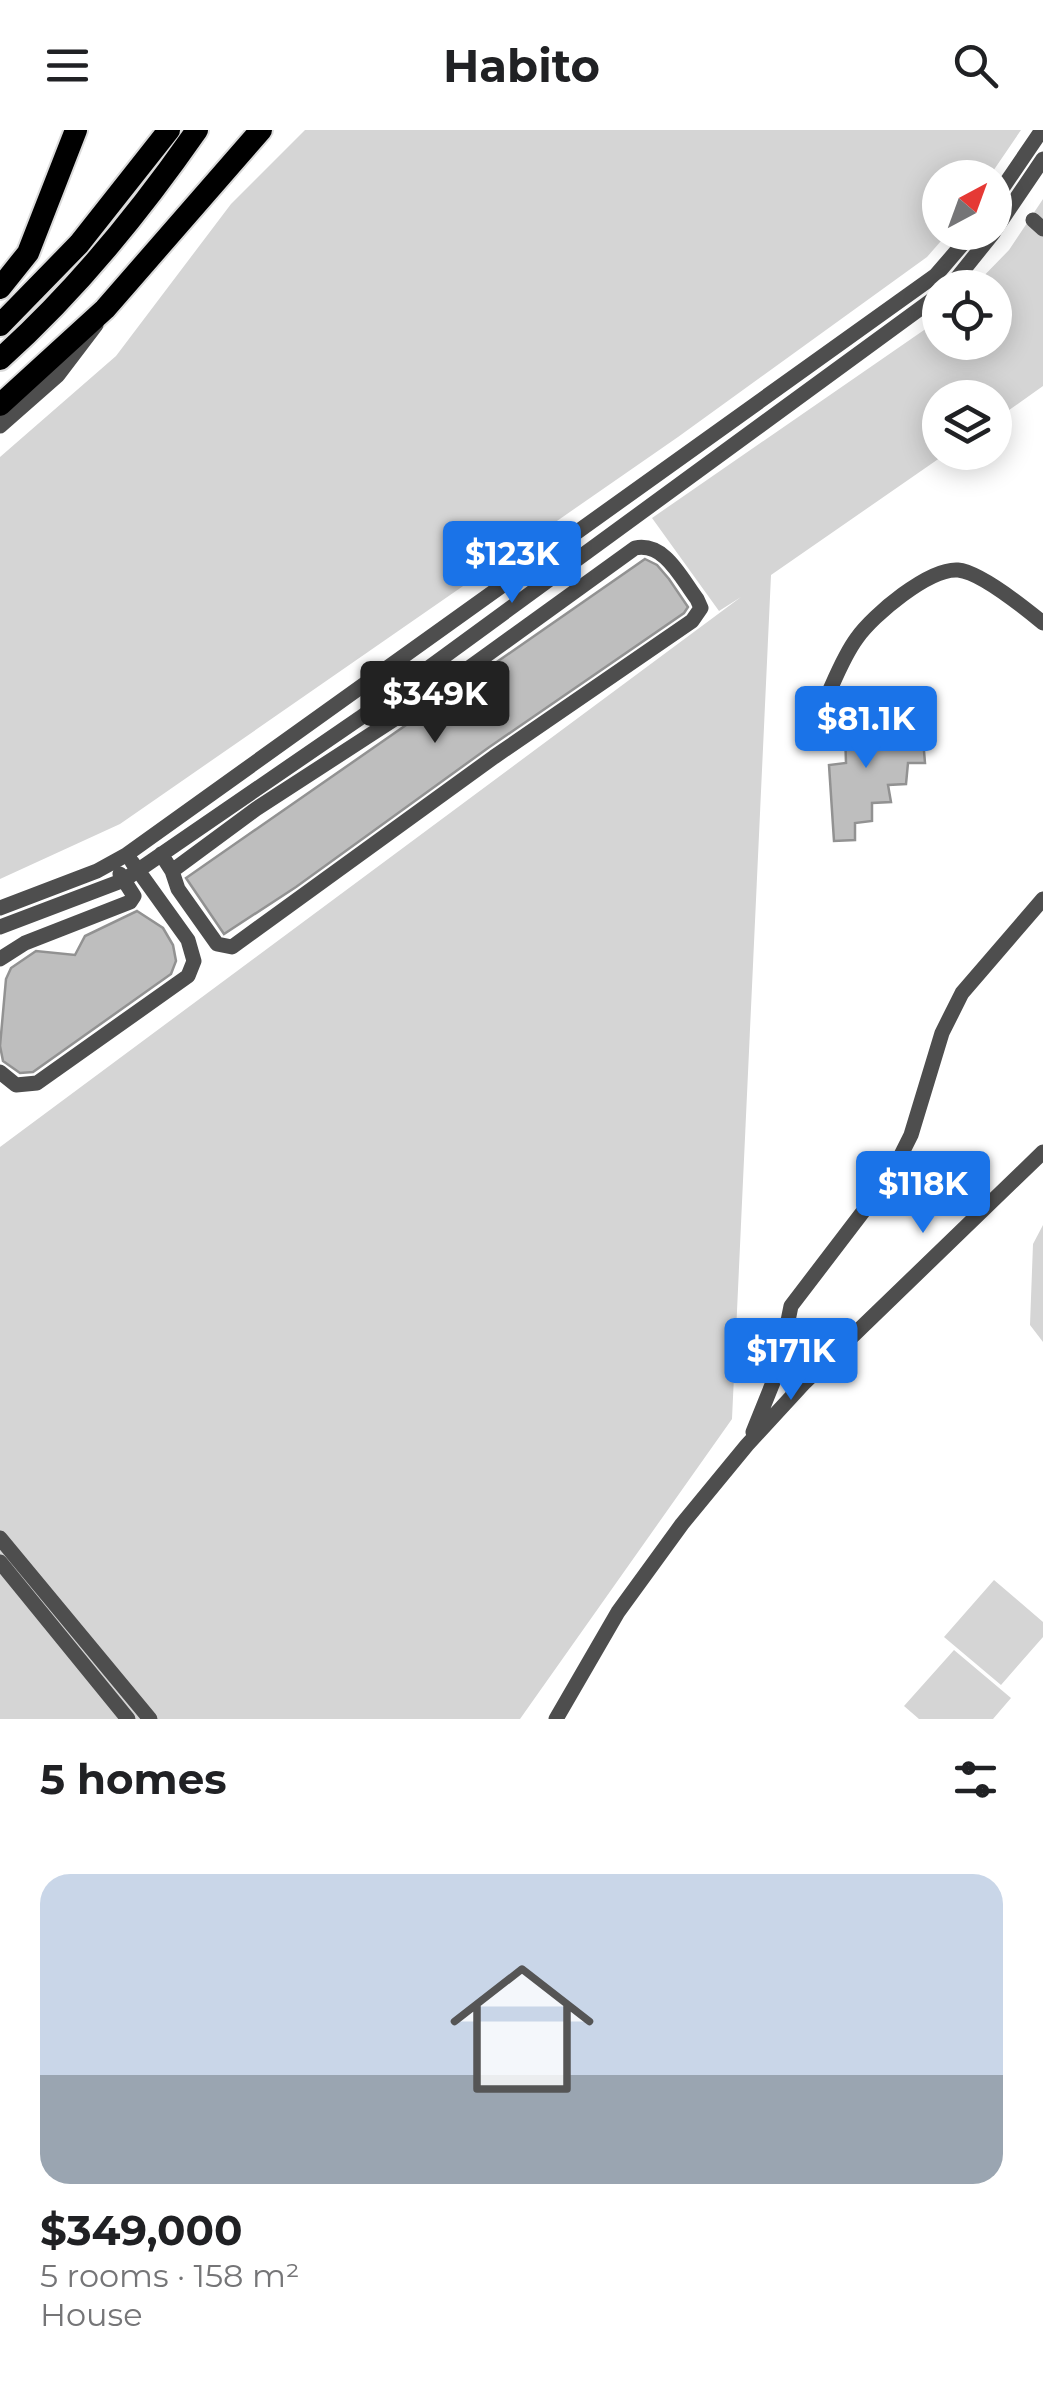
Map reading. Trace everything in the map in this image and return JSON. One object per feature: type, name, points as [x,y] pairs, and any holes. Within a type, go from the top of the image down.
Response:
[{"type":"highway","points":[[0,288],[28,253],[76,130]]},
{"type":"highway","points":[[0,326],[79,244],[169,130]]},
{"type":"highway","points":[[0,359],[96,262],[161,182],[197,130]]},
{"type":"highway","points":[[0,405],[105,309],[261,130]]},
{"type":"street","points":[[1012,175],[1042,130]]},
{"type":"street","points":[[1012,205],[1043,159]]},
{"type":"street","points":[[0,908],[119,859],[936,274],[957,250]]},
{"type":"street","points":[[963,270],[980,250]]},
{"type":"street","points":[[0,927],[131,875],[448,654],[922,307]]},
{"type":"street","points":[[0,426],[58,376],[88,340],[105,309]]},
{"type":"street","points":[[161,854],[178,889],[218,944],[232,947],[494,758],[692,622],[700,608],[660,550],[635,548],[499,648],[256,809],[172,871]]},
{"type":"street","points":[[822,707],[857,637],[888,606],[940,573],[958,570],[972,575],[1043,624]]},
{"type":"street","points":[[470,609],[499,648]]},
{"type":"street","points":[[448,654],[462,673]]},
{"type":"street","points":[[0,1072],[16,1085],[37,1082],[188,976],[194,961],[188,940],[119,859]]},
{"type":"street","points":[[0,959],[25,943],[130,902],[134,896],[131,875]]},
{"type":"street","points":[[748,1445],[769,1397],[790,1306],[891,1175],[910,1135],[942,1033],[962,994],[1043,899]]},
{"type":"street","points":[[556,1719],[618,1612],[682,1524],[748,1445],[804,1382],[1043,1152]]},
{"type":"street","points":[[785,1324],[795,1340],[807,1348],[834,1354]]},
{"type":"street","points":[[783,1344],[788,1366],[804,1382]]},
{"type":"street","points":[[0,1538],[150,1719]]},
{"type":"street","points":[[0,1562],[128,1719]]},
{"type":"shaded area","points":[[305,130],[1021,130],[1001,160],[922,160],[922,250],[933,250],[927,257],[678,437],[120,824],[0,879],[0,457],[116,356],[231,204]]},
{"type":"shaded area","points":[[1043,199],[1043,386],[1012,408],[1012,380],[922,380],[922,470],[771,575],[732,1419],[520,1719],[0,1719],[0,1147],[741,597],[719,611],[652,518],[922,331],[922,360],[1012,360],[1012,270],[990,270],[1012,250]]},
{"type":"shaded area","points":[[1043,1225],[1043,1342],[1030,1325],[1033,1244]]},
{"type":"shaded area","points":[[994,1580],[1043,1622],[1043,1637],[1001,1685],[944,1637]]},
{"type":"shaded area","points":[[954,1650],[1011,1698],[993,1719],[919,1719],[904,1706]]},
{"type":"building","points":[[645,559],[657,565],[669,579],[688,607],[684,613],[224,934],[186,878]]},
{"type":"building","points":[[866,698],[869,742],[923,739],[925,763],[908,763],[906,784],[888,785],[891,802],[872,803],[872,821],[855,823],[855,840],[834,841],[829,765],[846,763],[844,700]]},
{"type":"building","points":[[137,911],[163,928],[173,945],[176,961],[171,974],[33,1072],[20,1073],[3,1061],[0,1046],[6,979],[11,968],[36,951],[75,955],[85,936]]}]
